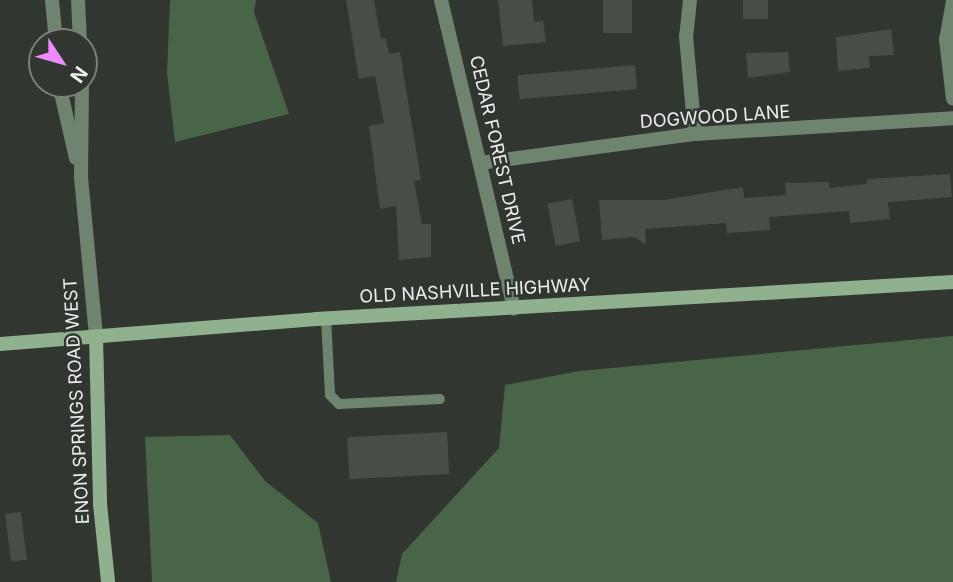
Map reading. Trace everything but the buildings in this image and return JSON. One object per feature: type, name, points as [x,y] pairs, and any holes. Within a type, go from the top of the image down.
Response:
[{"type":"main road","name":"OLD NASHVILLE HIGHWAY","points":[[0,344],[326,318],[953,282]]},
{"type":"main road","name":"ENON SPRINGS ROAD WEST","points":[[96,336],[100,504],[108,582]]},
{"type":"street","points":[[52,0],[55,28]]},
{"type":"street","points":[[78,0],[79,28]]},
{"type":"street","name":"CEDAR FOREST DRIVE","points":[[441,0],[514,308]]},
{"type":"street","points":[[690,0],[686,36],[695,134]]},
{"type":"street","points":[[953,1],[946,40],[953,99]]},
{"type":"street","name":"ENON SPRINGS ROAD WEST","points":[[63,98],[81,177]]},
{"type":"street","name":"ENON SPRINGS ROAD WEST","points":[[82,98],[81,177],[96,336]]},
{"type":"street","name":"DOGWOOD LANE","points":[[480,163],[695,134],[953,118]]},
{"type":"lane","points":[[326,318],[330,395],[339,404],[440,399]]},
{"type":"green space","points":[[170,0],[256,0],[254,12],[289,114],[175,142],[167,73]]},
{"type":"green space","points":[[953,336],[953,582],[396,582],[402,554],[499,448],[505,385],[579,371]]},
{"type":"green space","points":[[230,435],[265,481],[318,523],[331,582],[152,582],[145,437]]}]
